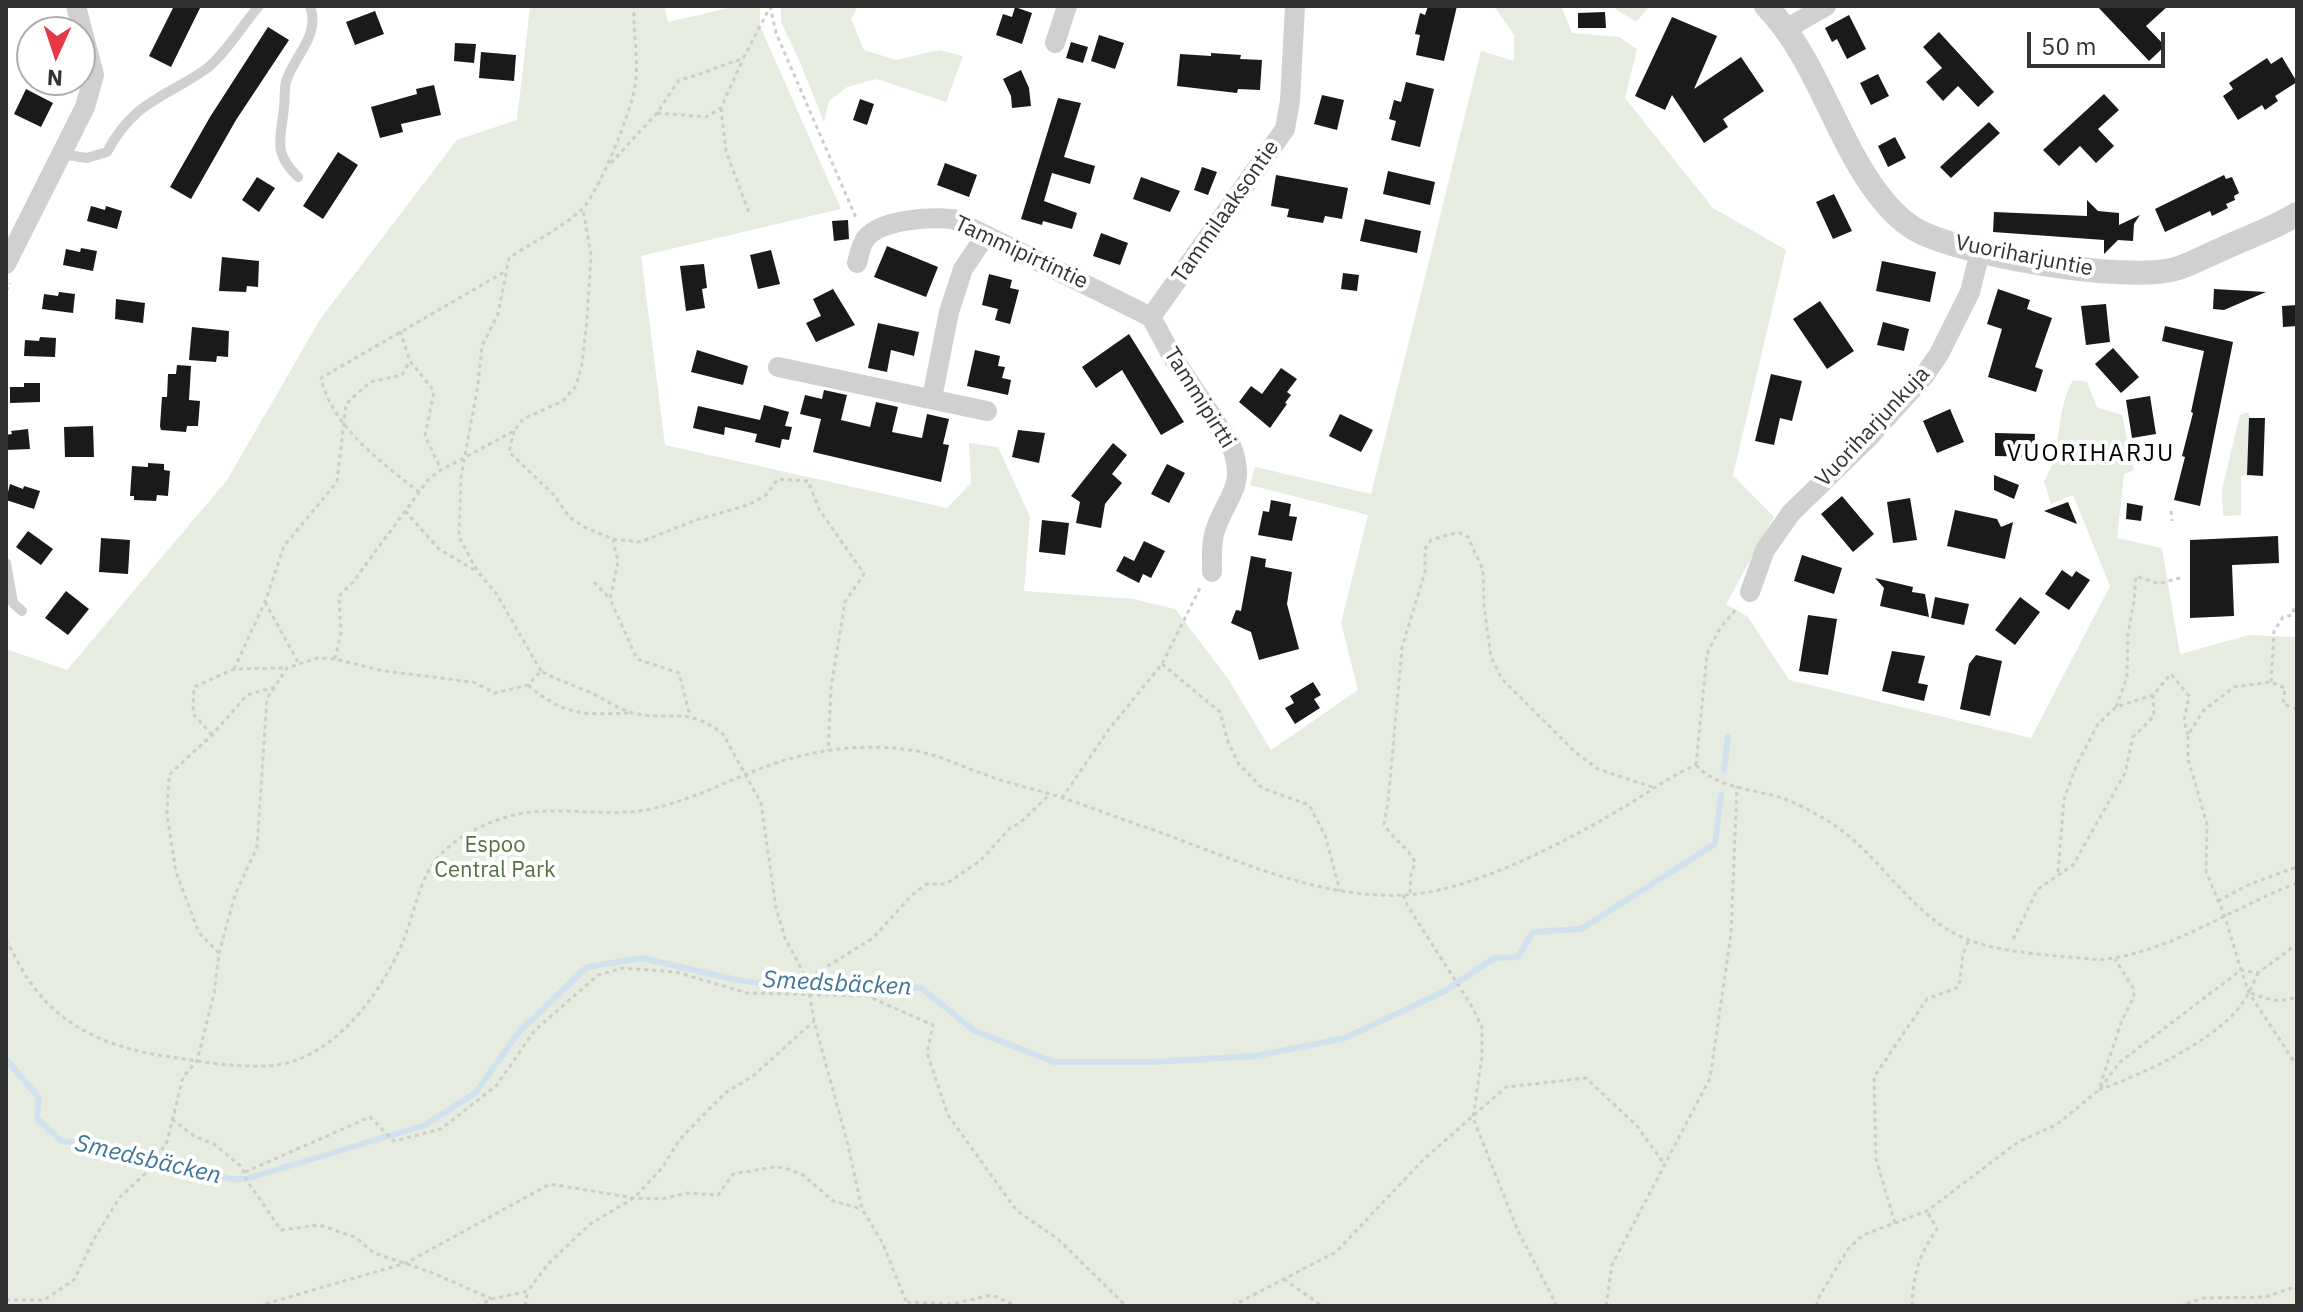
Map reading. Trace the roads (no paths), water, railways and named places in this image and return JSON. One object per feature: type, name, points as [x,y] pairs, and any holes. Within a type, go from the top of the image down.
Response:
[{"type":"street","points":[[6,264],[85,107],[94,75],[76,6]]},
{"type":"street","points":[[1055,43],[1067,6]]},
{"type":"street","name":"Tammilaaksontie","points":[[1151,317],[1285,129],[1290,101],[1295,6]]},
{"type":"street","name":"Vuoriharjuntie","points":[[1766,6],[1801,54],[1877,193],[1913,228],[1980,252],[2115,274],[2141,274],[2176,269],[2297,214]]},
{"type":"street","points":[[1784,30],[1826,6]]},
{"type":"street","name":"Tammipirtintie","points":[[857,263],[865,239],[880,229],[928,217],[953,219],[1151,317]]},
{"type":"street","points":[[932,398],[949,312],[963,269],[986,235]]},
{"type":"street","name":"Vuoriharjunkuja","points":[[1750,592],[1765,550],[1791,513],[1870,436],[1924,376],[1939,354],[1970,292],[1980,252]]},
{"type":"street","name":"Tammipirtti","points":[[1151,317],[1172,356],[1231,445],[1236,459],[1239,474],[1214,535],[1212,572]]},
{"type":"street","points":[[778,367],[987,411]]},
{"type":"lane","points":[[61,154],[87,158],[107,152],[134,113],[209,67],[259,6]]},
{"type":"lane","points":[[298,177],[286,166],[280,153],[280,132],[287,80],[309,39],[313,24],[310,6]]},
{"type":"lane","points":[[6,563],[13,603],[22,611]]},
{"type":"waterway","name":"Smedsbäcken","points":[[1724,770],[1728,736]]},
{"type":"waterway","name":"Smedsbäcken","points":[[6,1059],[39,1098],[37,1118],[60,1140],[231,1179],[246,1179],[425,1125],[475,1093],[520,1031],[587,967],[642,958],[737,980],[785,986],[862,981],[921,988],[975,1031],[1054,1062],[1152,1062],[1255,1056],[1345,1038],[1445,991],[1494,958],[1518,957],[1533,932],[1581,929],[1715,844],[1721,795]]},
{"type":"district","name":"VUORIHARJU","points":[[2091,454]]},
{"type":"park label","name":"Espoo Central Park","points":[[495,858]]}]
